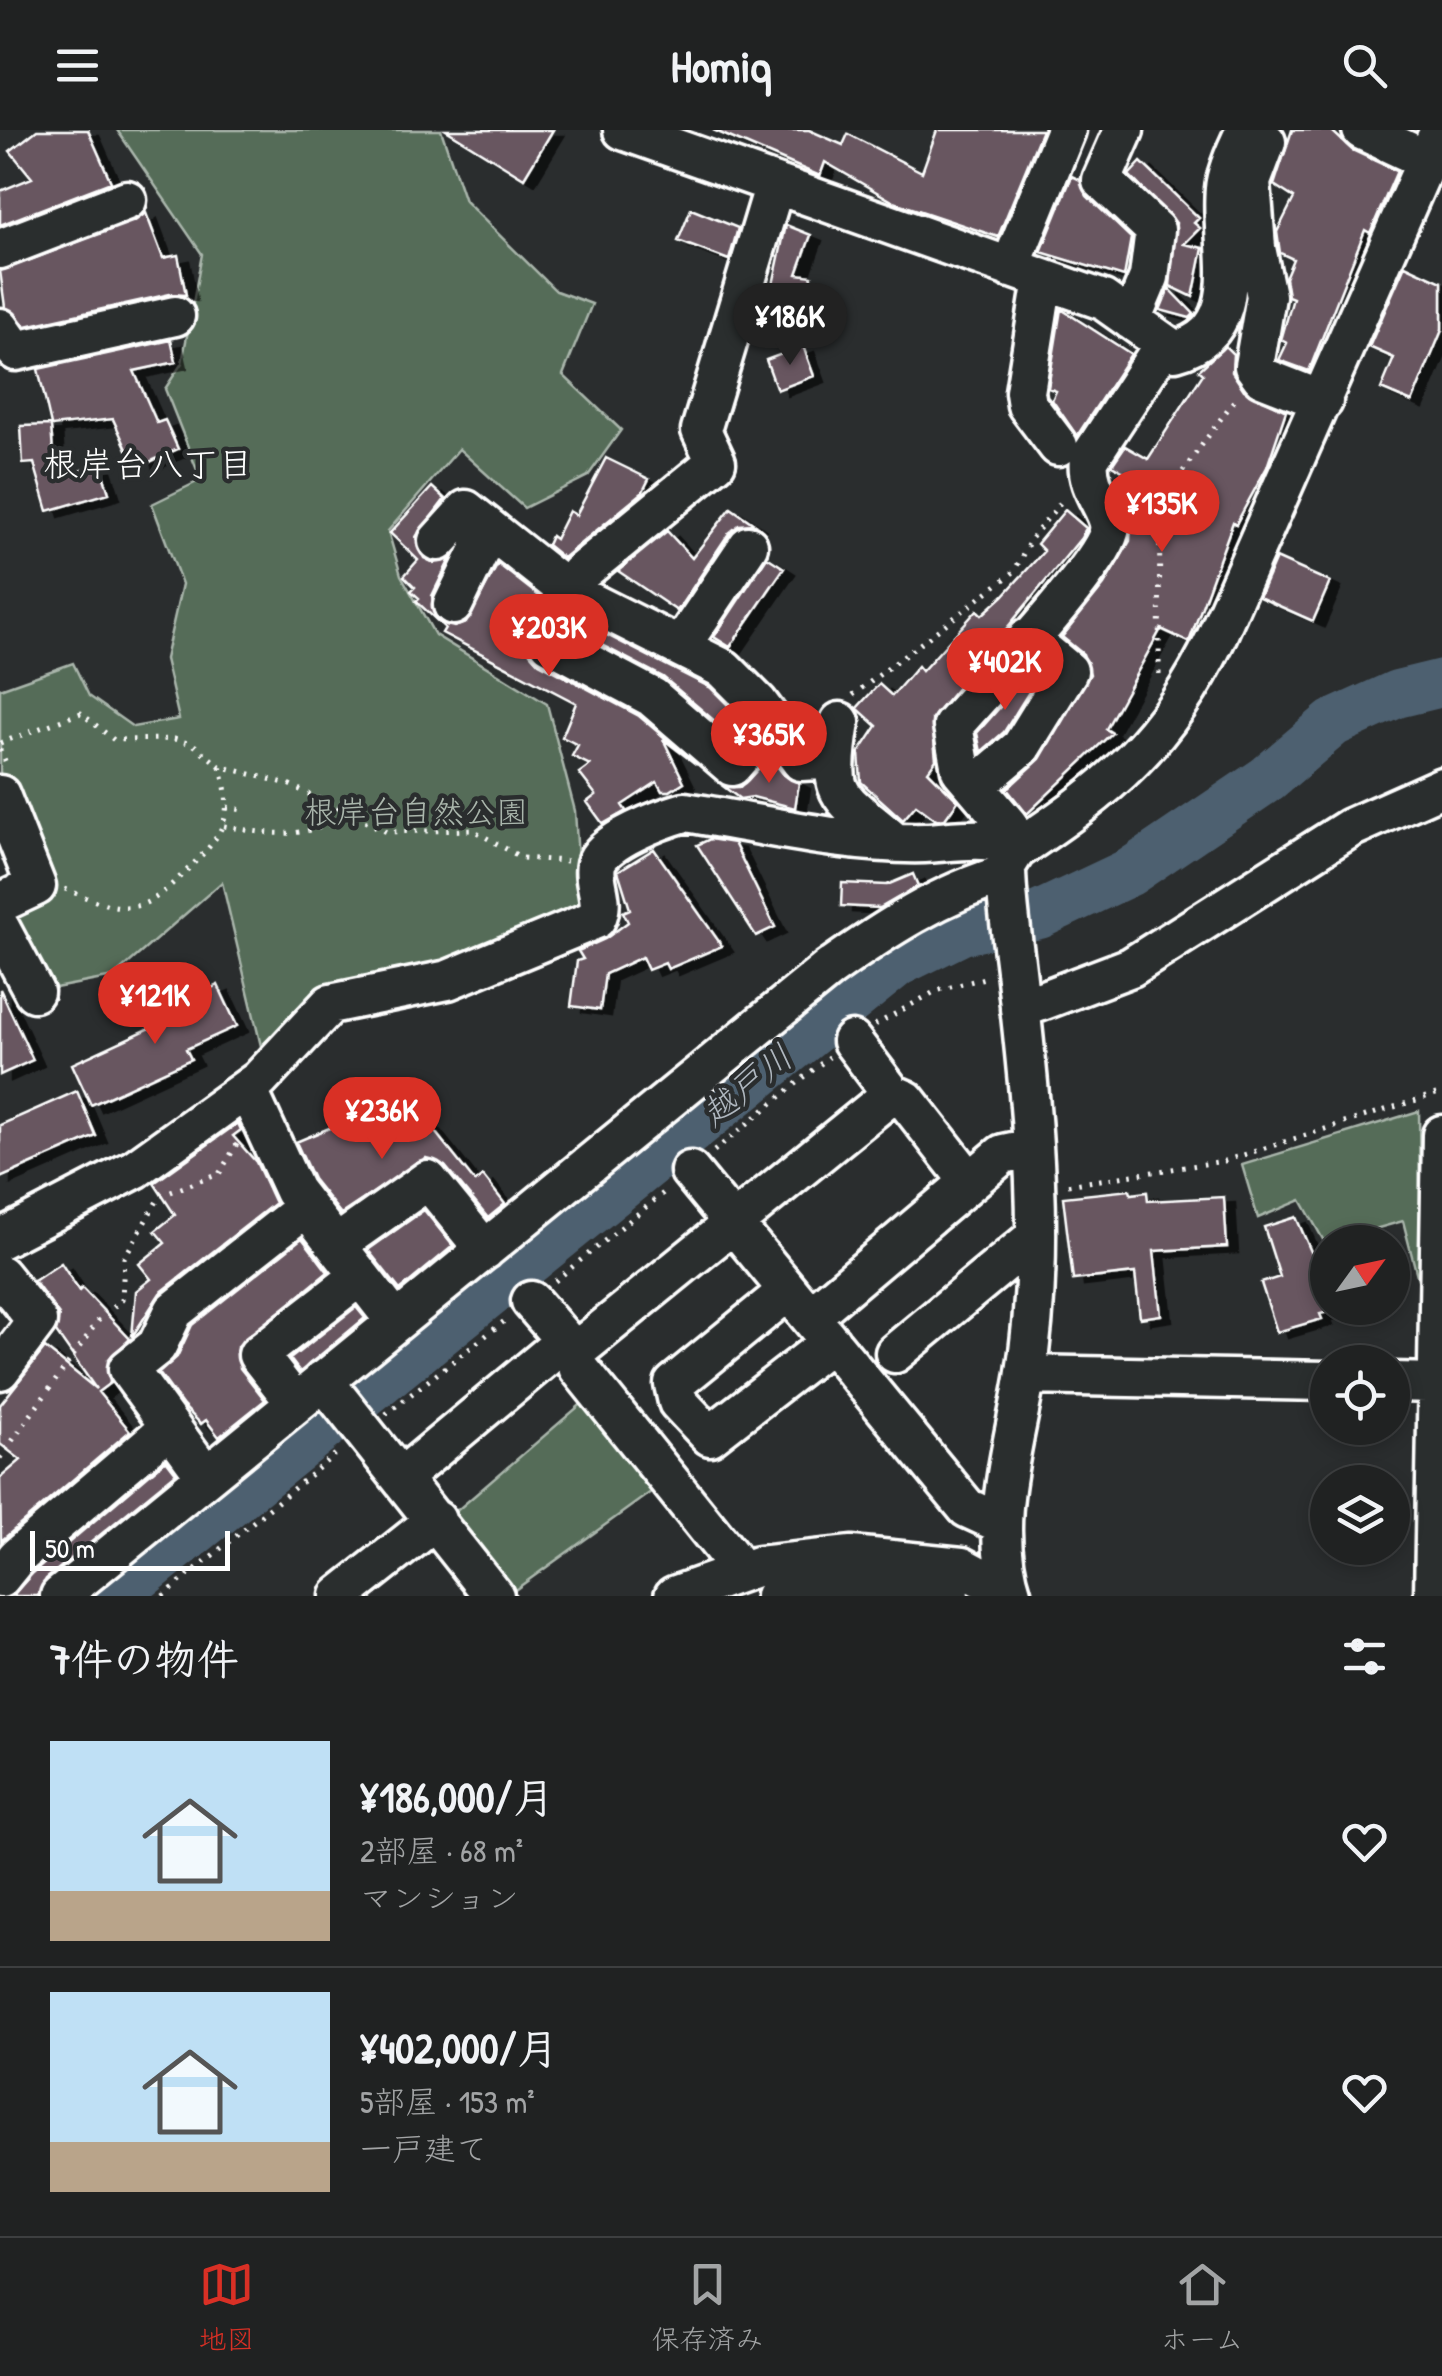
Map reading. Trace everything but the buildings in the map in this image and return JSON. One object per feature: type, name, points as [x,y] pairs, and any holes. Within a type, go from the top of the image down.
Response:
[{"type":"street","points":[[623,130],[1103,300],[1163,346],[1176,350],[1190,346],[1221,320],[1227,300],[1224,185],[1246,130]]},
{"type":"street","points":[[1058,446],[1027,405],[1027,274],[1066,130]]},
{"type":"street","points":[[1124,130],[1102,180],[1156,230],[1149,277],[1132,320]]},
{"type":"street","points":[[1270,130],[1251,182],[1256,248],[1266,296],[1254,366],[1262,377],[1322,401]]},
{"type":"street","points":[[60,1596],[829,969],[893,924],[975,883],[1009,871],[1110,785],[1180,706],[1216,638],[1433,145],[1362,130]]},
{"type":"street","points":[[770,724],[732,766],[652,696],[550,643],[544,630],[580,574],[716,462],[701,430],[775,184]]},
{"type":"street","points":[[0,249],[127,200]]},
{"type":"street","points":[[0,328],[16,351],[175,316]]},
{"type":"street","points":[[1009,871],[1008,825],[961,770],[953,726],[1090,566],[1108,533],[1109,520],[1086,479],[1089,460],[1163,346]]},
{"type":"street","points":[[438,541],[466,510],[568,590],[724,669],[758,703],[801,761],[834,759]]},
{"type":"street","points":[[453,605],[490,531]]},
{"type":"street","points":[[680,647],[748,546]]},
{"type":"street","points":[[974,786],[1020,747],[1068,671],[1028,638]]},
{"type":"street","points":[[840,722],[834,787],[847,806],[895,844]]},
{"type":"street","points":[[0,903],[36,886],[4,781]]},
{"type":"street","points":[[1017,981],[1131,968],[1350,828],[1442,786]]},
{"type":"street","points":[[0,1240],[255,1106],[330,1004],[448,980],[596,919],[602,908],[596,864],[607,847],[665,817],[685,812],[895,844],[1008,843],[1036,1236],[1026,1375],[1002,1499],[1003,1595]]},
{"type":"street","points":[[0,928],[34,992]]},
{"type":"street","points":[[852,1041],[892,1094],[906,1100],[970,1182]]},
{"type":"street","points":[[402,1477],[735,1226],[892,1094]]},
{"type":"street","points":[[255,1106],[306,1206],[396,1322]]},
{"type":"street","points":[[1434,1596],[1442,1135]]},
{"type":"street","points":[[810,1317],[1003,1154],[1031,1148]]},
{"type":"street","points":[[690,1171],[966,1508],[1002,1524]]},
{"type":"street","points":[[336,1245],[428,1180],[485,1250]]},
{"type":"street","points":[[206,1476],[128,1369],[157,1346],[174,1311],[306,1206]]},
{"type":"street","points":[[895,1353],[1036,1236]]},
{"type":"street","points":[[0,1276],[37,1321],[0,1370]]},
{"type":"street","points":[[360,1276],[258,1355],[315,1390],[364,1432],[494,1596]]},
{"type":"street","points":[[531,1301],[570,1347],[578,1367],[740,1570]]},
{"type":"street","points":[[1026,1375],[1310,1382]]},
{"type":"street","points":[[1410,1382],[1438,1383]]},
{"type":"street","points":[[0,1578],[16,1557],[170,1427]]},
{"type":"street","points":[[340,1596],[436,1520]]},
{"type":"street","points":[[674,1596],[740,1570],[851,1556],[962,1567],[1003,1595]]},
{"type":"street","points":[[775,1596],[837,1588],[949,1596]]},
{"type":"path","points":[[1159,677],[1160,503],[1230,408],[1254,366]]},
{"type":"path","points":[[840,722],[852,696],[1014,572],[1030,540],[1067,494],[1086,479]]},
{"type":"path","points":[[4,781],[0,746],[81,712],[114,740],[174,739],[194,745],[220,766],[288,784],[355,813],[387,832],[472,830],[522,858],[596,864]]},
{"type":"path","points":[[55,878],[62,888],[109,906],[140,905],[165,891],[209,850],[224,826],[228,808],[220,766]]},
{"type":"path","points":[[228,808],[247,811]]},
{"type":"path","points":[[224,826],[265,834],[312,833],[355,813]]},
{"type":"path","points":[[531,1301],[852,1041],[936,991],[972,978],[1017,981]]},
{"type":"path","points":[[1032,1190],[1224,1162],[1442,1092]]},
{"type":"path","points":[[0,1458],[98,1321],[122,1300],[124,1258],[160,1196],[219,1174],[255,1106]]},
{"type":"green space","name":"根岸台自然公園","points":[[117,130],[441,130],[465,201],[556,291],[592,304],[563,375],[621,430],[588,476],[524,508],[459,449],[388,531],[401,575],[435,635],[547,704],[575,811],[581,908],[443,964],[322,989],[261,1046],[222,882],[113,977],[34,992],[0,928],[36,886],[0,795],[0,689],[73,663],[89,696],[133,727],[179,719],[165,659],[182,584],[152,504],[201,480],[165,389],[182,363],[202,254]]},
{"type":"green space","points":[[1419,1111],[1421,1291],[1410,1248],[1410,1225],[1403,1221],[1389,1225],[1315,1225],[1301,1200],[1258,1218],[1242,1165]]},
{"type":"green space","points":[[593,1394],[662,1484],[512,1592],[453,1514]]},
{"type":"waterway","name":"越戸川","points":[[115,1596],[897,963],[962,931],[1039,915],[1130,872],[1267,779],[1333,723],[1397,694],[1442,683]]},
{"type":"district","name":"根岸台八丁目","points":[[148,464]]}]
